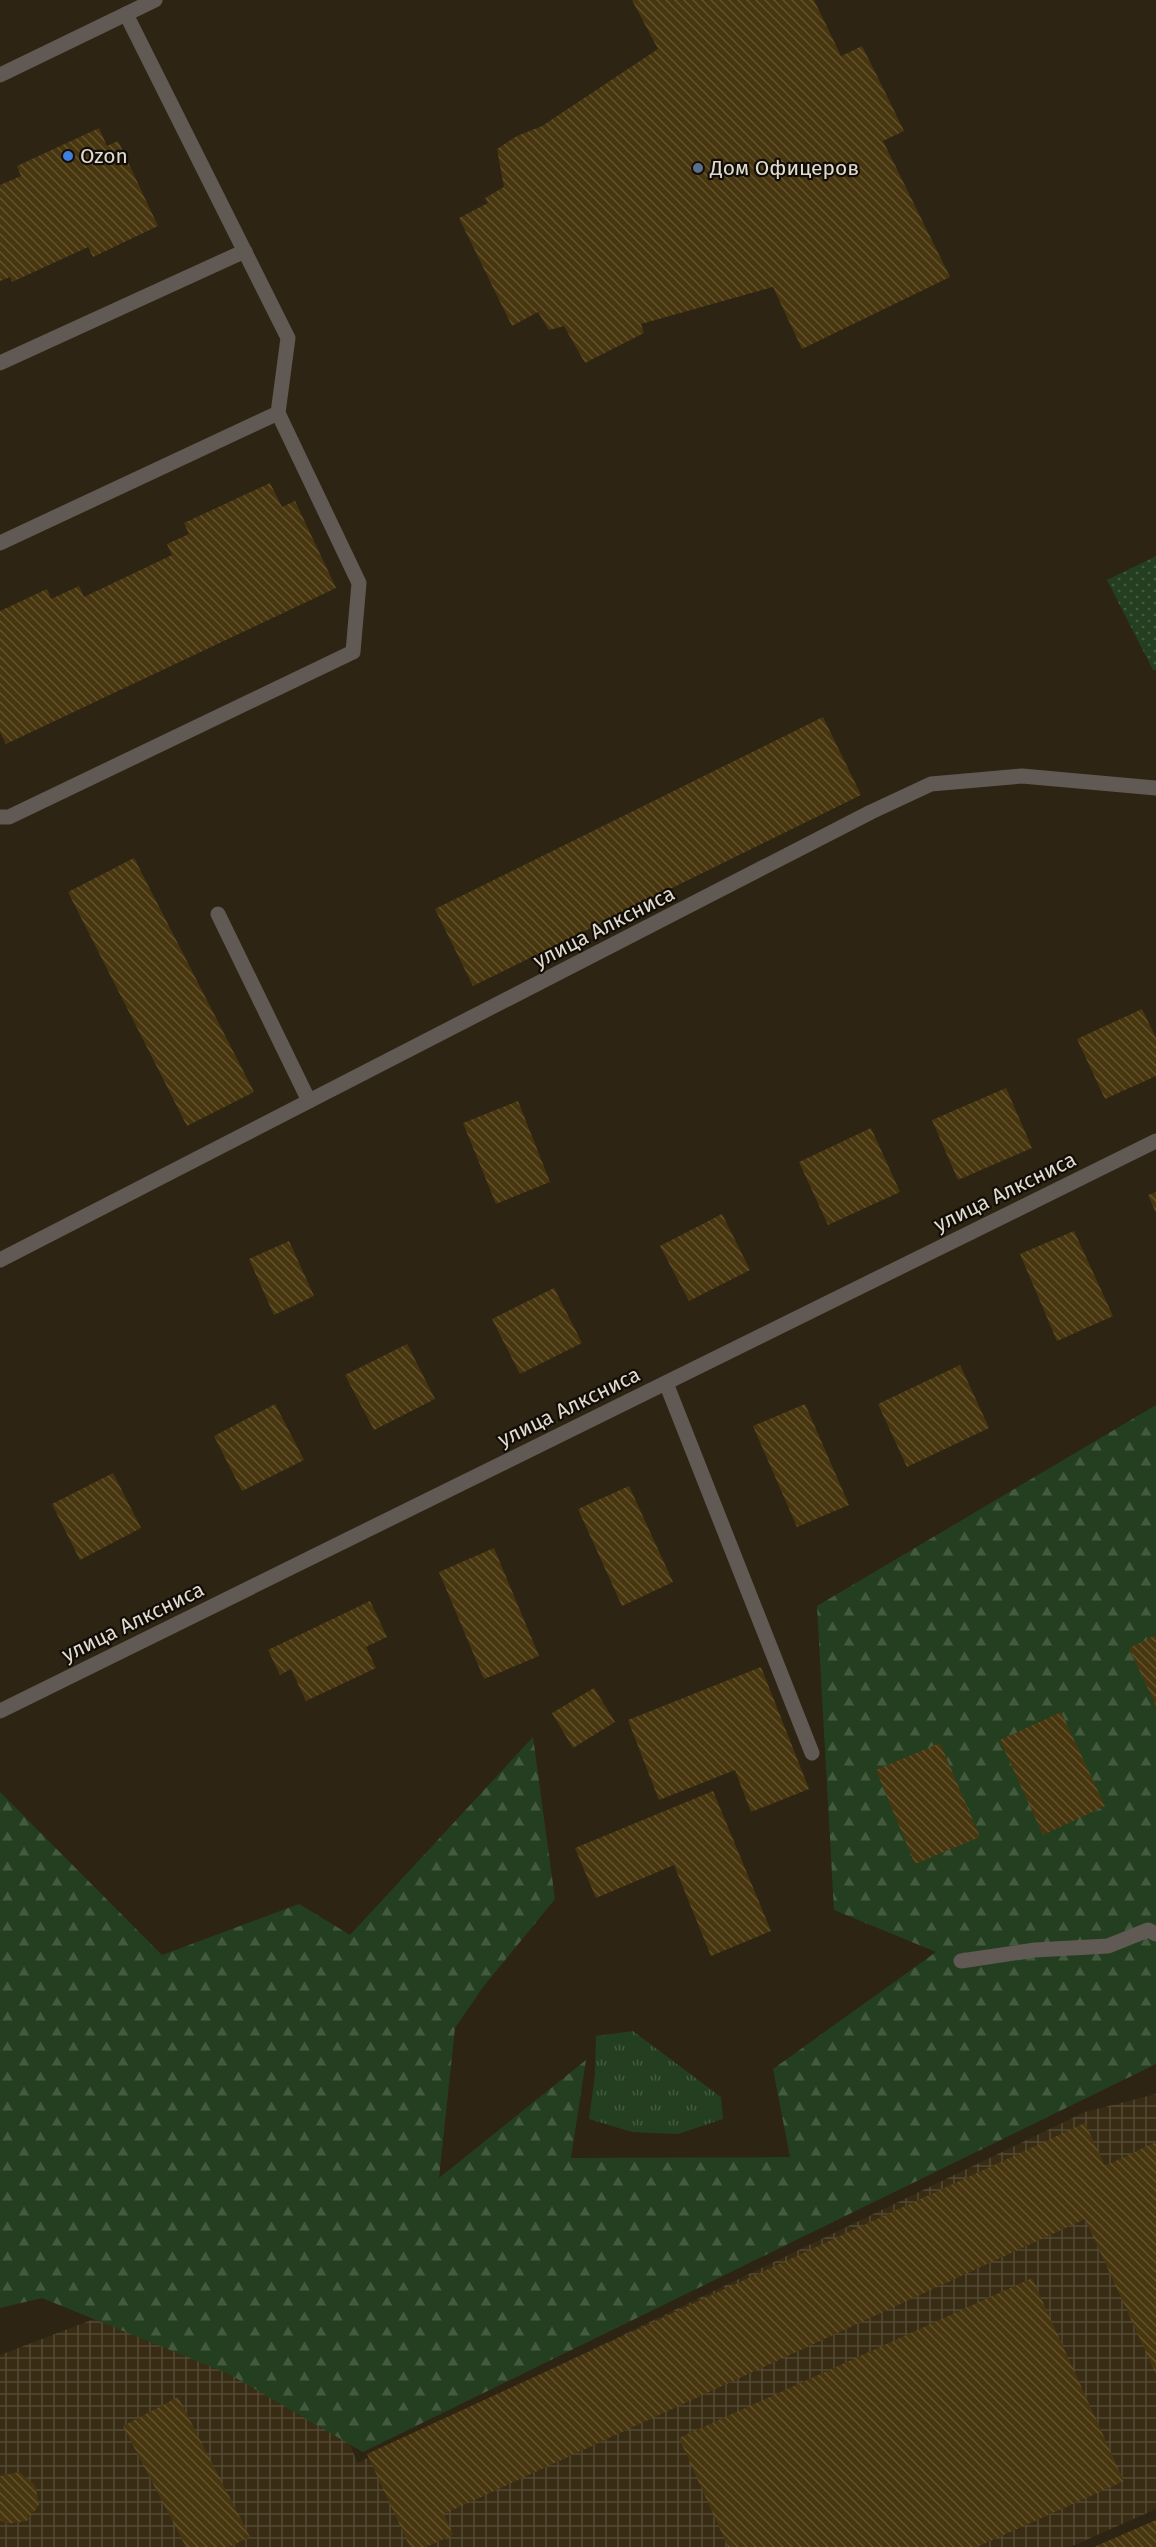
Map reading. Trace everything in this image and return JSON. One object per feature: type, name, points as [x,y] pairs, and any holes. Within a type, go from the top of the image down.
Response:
[{"type":"street","points":[[0,75],[154,0]]},
{"type":"street","points":[[0,817],[9,817],[353,652],[359,583],[278,413],[288,338],[126,14]]},
{"type":"street","points":[[0,363],[245,251]]},
{"type":"street","points":[[0,543],[278,413]]},
{"type":"street","name":"улица Алксниса","points":[[0,1260],[871,812],[931,784],[1022,776],[1156,788]]},
{"type":"street","points":[[218,914],[309,1101]]},
{"type":"street","name":"улица Алксниса","points":[[0,1711],[1156,1141]]},
{"type":"street","points":[[666,1383],[812,1753]]},
{"type":"street","points":[[961,1961],[1035,1950],[1108,1946],[1148,1930],[1156,1934]]},
{"type":"shaded area","points":[[1156,2094],[1156,2509],[1070,2547],[0,2547],[0,2355],[170,2290],[319,2357],[357,2463],[1085,2112]]},
{"type":"green space","points":[[1156,556],[1156,670],[1153,670],[1107,580]]},
{"type":"green space","points":[[1156,1405],[1156,2064],[363,2452],[229,2374],[42,2298],[0,2308],[0,1792],[162,1955],[299,1904],[350,1935],[533,1737],[555,1899],[483,1987],[455,2028],[439,2178],[586,2060],[571,2158],[790,2157],[773,2069],[936,1952],[834,1910],[817,1606]]},
{"type":"green space","points":[[633,2031],[721,2097],[723,2119],[678,2134],[632,2132],[589,2119],[595,2074],[596,2036]]},
{"type":"building","name":"Дом Офицеров","points":[[632,0],[814,0],[841,56],[862,46],[883,88],[904,131],[883,141],[950,277],[802,349],[773,287],[641,324],[644,333],[585,363],[564,326],[549,330],[538,312],[512,326],[459,218],[488,203],[485,198],[504,187],[497,149],[517,136],[542,126],[658,49]]},
{"type":"building","points":[[99,128],[107,146],[118,141],[158,226],[93,257],[88,247],[12,282],[10,277],[0,281],[0,185],[21,176],[17,166]]},
{"type":"building","points":[[270,483],[282,507],[295,501],[336,588],[6,744],[0,732],[0,611],[47,589],[51,599],[79,586],[84,597],[172,555],[167,544],[189,534],[184,523]]},
{"type":"building","points":[[823,717],[861,795],[473,986],[435,909]]},
{"type":"building","points":[[134,858],[254,1092],[187,1126],[68,892]]},
{"type":"building","points":[[1142,1009],[1156,1038],[1156,1076],[1105,1099],[1077,1039]]},
{"type":"building","points":[[1006,1088],[1032,1148],[958,1180],[932,1120]]},
{"type":"building","points":[[518,1101],[550,1182],[496,1204],[463,1123]]},
{"type":"building","points":[[871,1128],[900,1192],[828,1225],[799,1162]]},
{"type":"building","points":[[1156,1192],[1156,1213],[1148,1195]]},
{"type":"building","points":[[722,1214],[750,1270],[689,1301],[660,1246]]},
{"type":"building","points":[[1074,1231],[1113,1316],[1057,1341],[1020,1254]]},
{"type":"building","points":[[289,1241],[314,1296],[274,1315],[249,1259]]},
{"type":"building","points":[[554,1288],[582,1343],[520,1374],[492,1319]]},
{"type":"building","points":[[407,1344],[435,1399],[374,1430],[345,1375]]},
{"type":"building","points":[[960,1365],[989,1428],[907,1467],[878,1404]]},
{"type":"building","points":[[275,1404],[304,1460],[242,1491],[214,1436]]},
{"type":"building","points":[[805,1404],[849,1505],[797,1527],[753,1426]]},
{"type":"building","points":[[113,1473],[141,1528],[80,1560],[52,1504]]},
{"type":"building","points":[[629,1486],[673,1582],[622,1606],[578,1509]]},
{"type":"building","points":[[494,1548],[539,1656],[484,1679],[439,1572]]},
{"type":"building","points":[[370,1601],[387,1637],[366,1647],[376,1668],[306,1701],[291,1669],[280,1675],[268,1650]]},
{"type":"building","points":[[1156,1635],[1156,1706],[1129,1648]]},
{"type":"building","points":[[761,1667],[809,1789],[751,1812],[735,1770],[659,1800],[628,1720]]},
{"type":"building","points":[[594,1688],[615,1722],[573,1748],[552,1713]]},
{"type":"building","points":[[1061,1712],[1105,1806],[1043,1835],[1000,1740]]},
{"type":"building","points":[[940,1743],[980,1837],[915,1864],[876,1770]]},
{"type":"building","points":[[713,1791],[771,1931],[711,1956],[674,1865],[596,1898],[575,1848]]},
{"type":"building","points":[[1085,2123],[1105,2166],[1156,2142],[1156,2374],[1085,2219],[444,2514],[453,2535],[426,2547],[410,2547],[367,2454]]},
{"type":"building","points":[[1032,2278],[1124,2481],[977,2547],[728,2547],[679,2438]]},
{"type":"building","points":[[178,2397],[250,2537],[229,2547],[186,2547],[123,2426]]},
{"type":"building","points":[[19,2472],[35,2485],[39,2505],[27,2521],[7,2524],[0,2520],[0,2476]]},
{"type":"building","points":[[1156,2520],[1156,2547],[1094,2547]]},
{"type":"place","name":"Ozon","points":[[68,156]]},
{"type":"place","name":"Дом Офицеров","points":[[698,168]]}]
